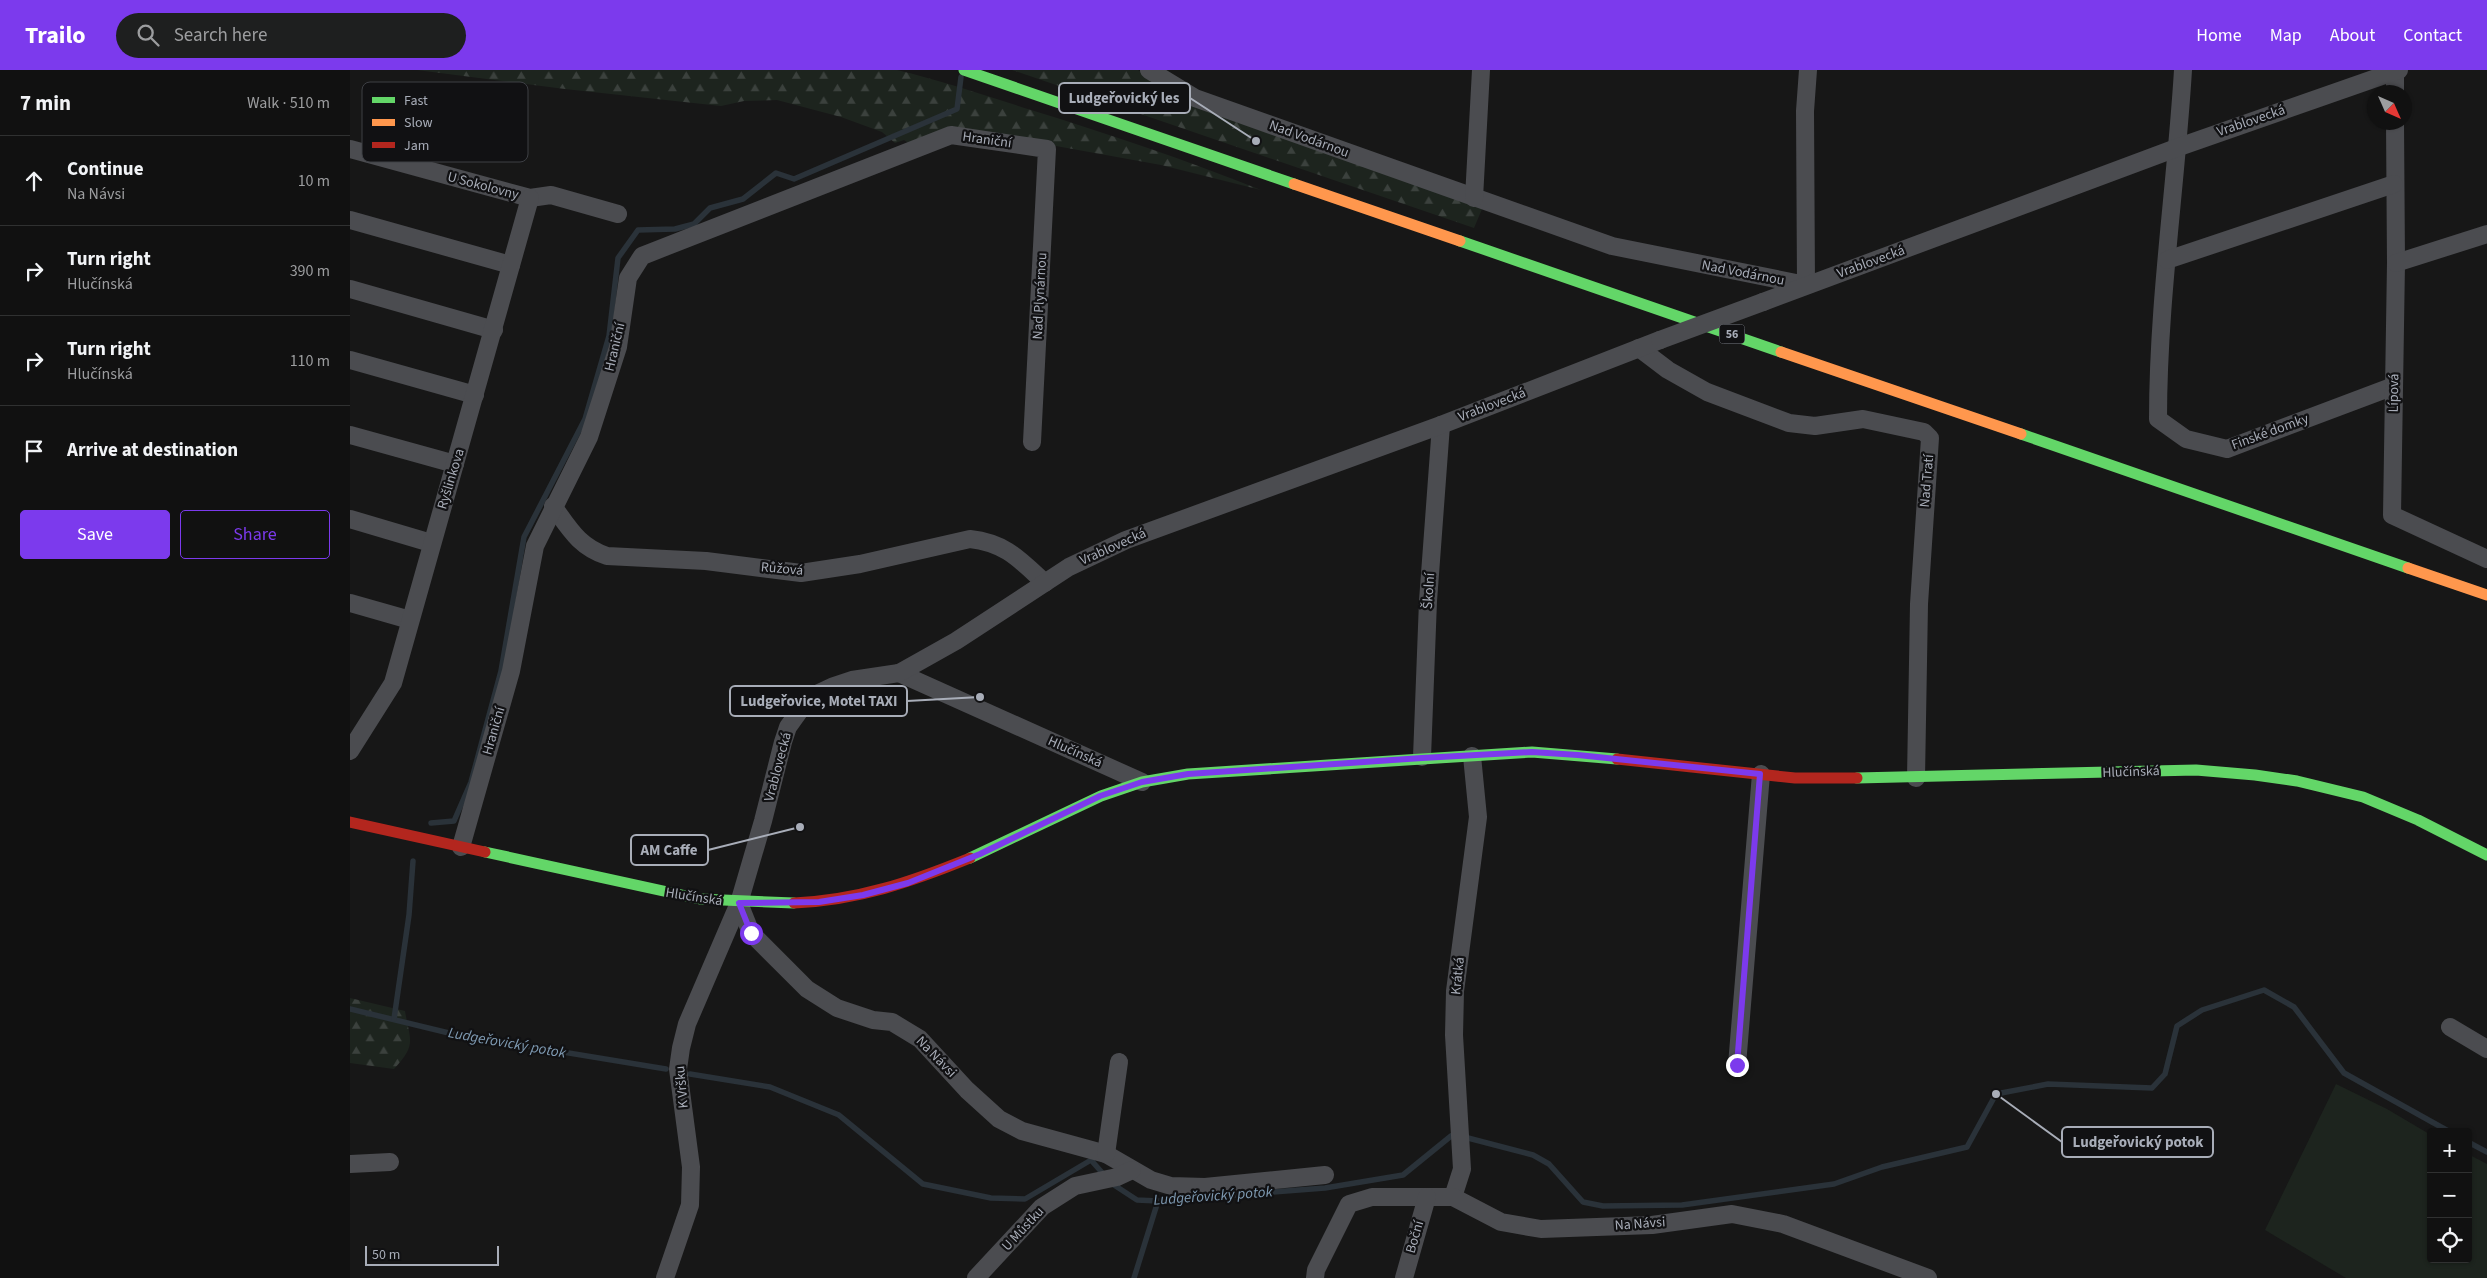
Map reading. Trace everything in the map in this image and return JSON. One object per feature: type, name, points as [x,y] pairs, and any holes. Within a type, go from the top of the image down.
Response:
[{"type":"street","name":"56","points":[[964,70],[2487,594]]},
{"type":"street","name":"Nad Vodárnou","points":[[1150,70],[1195,98],[1612,246],[1806,286],[1806,111],[1808,70]]},
{"type":"street","points":[[1474,198],[1481,70]]},
{"type":"street","name":"Finské domky","points":[[2184,70],[2179,147],[2167,260],[2158,383],[2158,418],[2186,438],[2227,449],[2394,386]]},
{"type":"street","points":[[2396,85],[2397,70]]},
{"type":"street","name":"Vrablovecká","points":[[739,903],[763,821],[783,742],[795,715],[816,694],[852,680],[899,674],[956,641],[1069,567],[1126,540],[1441,426],[1660,340],[2179,147],[2397,70]]},
{"type":"street","points":[[2395,130],[2396,263],[2487,234]]},
{"type":"street","name":"Hraniční","points":[[461,847],[511,671],[535,546],[553,506],[589,437],[618,347],[628,278],[642,256],[951,135],[1047,149]]},
{"type":"street","name":"Nad Plynárnou","points":[[1032,442],[1047,149]]},
{"type":"street","name":"U Sokolovny","points":[[398,162],[530,198],[551,195],[618,214]]},
{"type":"street","points":[[2167,260],[2394,184]]},
{"type":"street","name":"Ryšlinkova","points":[[350,751],[393,683],[530,198]]},
{"type":"street","points":[[350,220],[512,265]]},
{"type":"street","name":"Lípová","points":[[2396,263],[2392,515],[2487,559]]},
{"type":"street","points":[[350,289],[494,330]]},
{"type":"street","name":"Nad Tratí","points":[[1639,348],[1668,370],[1707,392],[1789,423],[1815,426],[1856,420],[1873,420],[1924,432],[1930,438],[1919,604],[1916,778]]},
{"type":"street","points":[[350,360],[475,395]]},
{"type":"street","name":"Školní","points":[[1422,758],[1428,601],[1441,426]]},
{"type":"street","points":[[350,435],[455,464]]},
{"type":"street","name":"Růžová","points":[[553,506],[577,538],[592,551],[607,556],[706,561],[801,573],[868,562],[970,539],[988,541],[1009,550],[1045,583]]},
{"type":"street","points":[[350,519],[432,543]]},
{"type":"street","points":[[350,603],[410,620]]},
{"type":"street","name":"Hlučínská","points":[[899,674],[1142,782]]},
{"type":"street","name":"Hlučínská","points":[[350,822],[666,893],[739,903],[819,902],[863,895],[908,883],[980,854],[1100,796],[1142,782],[1188,774],[1532,752],[1578,755],[1796,778],[1916,778],[2173,770],[2255,775],[2296,781],[2363,797],[2418,820],[2487,855]]},
{"type":"street","name":"Krátká","points":[[1454,1197],[1462,1169],[1454,1035],[1455,991],[1478,817],[1472,756]]},
{"type":"street","points":[[1737,1065],[1760,774]]},
{"type":"street","name":"Na Návsi","points":[[739,903],[751,933],[807,988],[822,999],[846,1011],[873,1020],[892,1022],[920,1038],[967,1090],[999,1119],[1022,1131],[1106,1154],[1117,1176],[1151,1180],[1171,1186],[1206,1186],[1325,1175]]},
{"type":"street","name":"K Vršku","points":[[666,1278],[690,1205],[691,1167],[678,1069],[681,1048],[687,1024],[739,903]]},
{"type":"street","points":[[2450,1027],[2487,1049]]},
{"type":"street","points":[[1106,1154],[1119,1062]]},
{"type":"street","points":[[350,1164],[390,1162]]},
{"type":"street","name":"U Můstku","points":[[976,1278],[1042,1207],[1075,1186],[1117,1176]]},
{"type":"street","name":"Na Návsi","points":[[1315,1278],[1316,1270],[1349,1204],[1372,1197],[1454,1197],[1501,1222],[1541,1229],[1652,1225],[1732,1214],[1783,1224],[1928,1278]]},
{"type":"street","name":"Boční","points":[[1404,1278],[1427,1197]]},
{"type":"street","points":[[1880,1261],[1888,1278]]},
{"type":"green space","points":[[417,70],[897,70],[964,89],[1118,138],[1261,190],[1161,165],[1045,144],[910,144],[904,140],[895,143],[882,132],[841,117],[777,100],[744,101],[721,106],[565,89],[528,84],[528,82],[510,82]]},
{"type":"green space","points":[[1012,70],[1138,70],[1176,95],[1482,209],[1474,228]]},
{"type":"green space","points":[[350,998],[405,1011],[410,1036],[409,1048],[394,1069],[350,1063]]},
{"type":"green space","points":[[2336,1084],[2387,1109],[2427,1133],[2427,1263],[2472,1263],[2472,1156],[2487,1164],[2487,1278],[2346,1278],[2265,1230]]},
{"type":"waterway","points":[[431,823],[454,821],[471,782],[501,671],[524,537],[585,419],[609,336],[618,258],[638,230],[675,229],[694,224],[710,208],[743,199],[776,173],[794,179],[957,109],[961,77]]},
{"type":"waterway","points":[[394,1019],[409,915],[413,861]]},
{"type":"waterway","name":"Ludgeřovický potok","points":[[1468,1138],[1533,1155],[1549,1164],[1583,1202],[1603,1206],[1682,1205],[1834,1184],[1882,1167],[1967,1147],[1996,1094],[2048,1084],[2152,1088],[2165,1074],[2177,1026],[2202,1010],[2264,990],[2294,1007],[2344,1073],[2443,1128]]},
{"type":"waterway","name":"Ludgeřovický potok","points":[[350,1009],[453,1034],[666,1069]]},
{"type":"waterway","name":"Ludgeřovický potok","points":[[690,1074],[770,1087],[839,1115],[923,1184],[991,1198],[1025,1199],[1091,1160],[1105,1176]]},
{"type":"waterway","name":"Ludgeřovický potok","points":[[1111,1183],[1137,1200],[1158,1201],[1325,1188],[1403,1175],[1451,1136]]},
{"type":"waterway","name":"Ludgeřovický potok","points":[[2472,1144],[2487,1152]]},
{"type":"waterway","points":[[1134,1278],[1158,1201]]},
{"type":"traffic: fast","points":[[964,70],[1294,184]]},
{"type":"traffic: fast","points":[[1460,241],[1781,352]]},
{"type":"traffic: fast","points":[[2021,434],[2408,568]]},
{"type":"traffic: fast","points":[[970,858],[1101,796],[1142,782],[1188,774],[1532,752],[1617,759]]},
{"type":"traffic: fast","points":[[1857,778],[2196,770],[2255,775],[2297,781],[2363,797],[2418,820],[2487,855]]},
{"type":"traffic: fast","points":[[485,852],[700,899],[794,903]]},
{"type":"traffic: slow","points":[[1294,184],[1460,241]]},
{"type":"traffic: slow","points":[[1781,352],[2021,434]]},
{"type":"traffic: slow","points":[[2408,568],[2487,595]]},
{"type":"traffic: jam","points":[[1617,759],[1795,778],[1857,778]]},
{"type":"traffic: jam","points":[[350,822],[485,852]]},
{"type":"traffic: jam","points":[[794,903],[863,894],[927,875],[970,858]]},
{"type":"place","name":"Ludgeřovický les","points":[[1256,141]]},
{"type":"place","name":"Ludgeřovice, Motel TAXI","points":[[980,697]]},
{"type":"place","name":"AM Caffe","points":[[800,827]]},
{"type":"place","name":"Ludgeřovický potok","points":[[1996,1094]]},
{"type":"route","points":[[751,933],[739,903],[819,902],[863,895],[908,883],[980,854],[1100,796],[1142,782],[1188,774],[1532,752],[1760,774],[1737,1065]]}]
